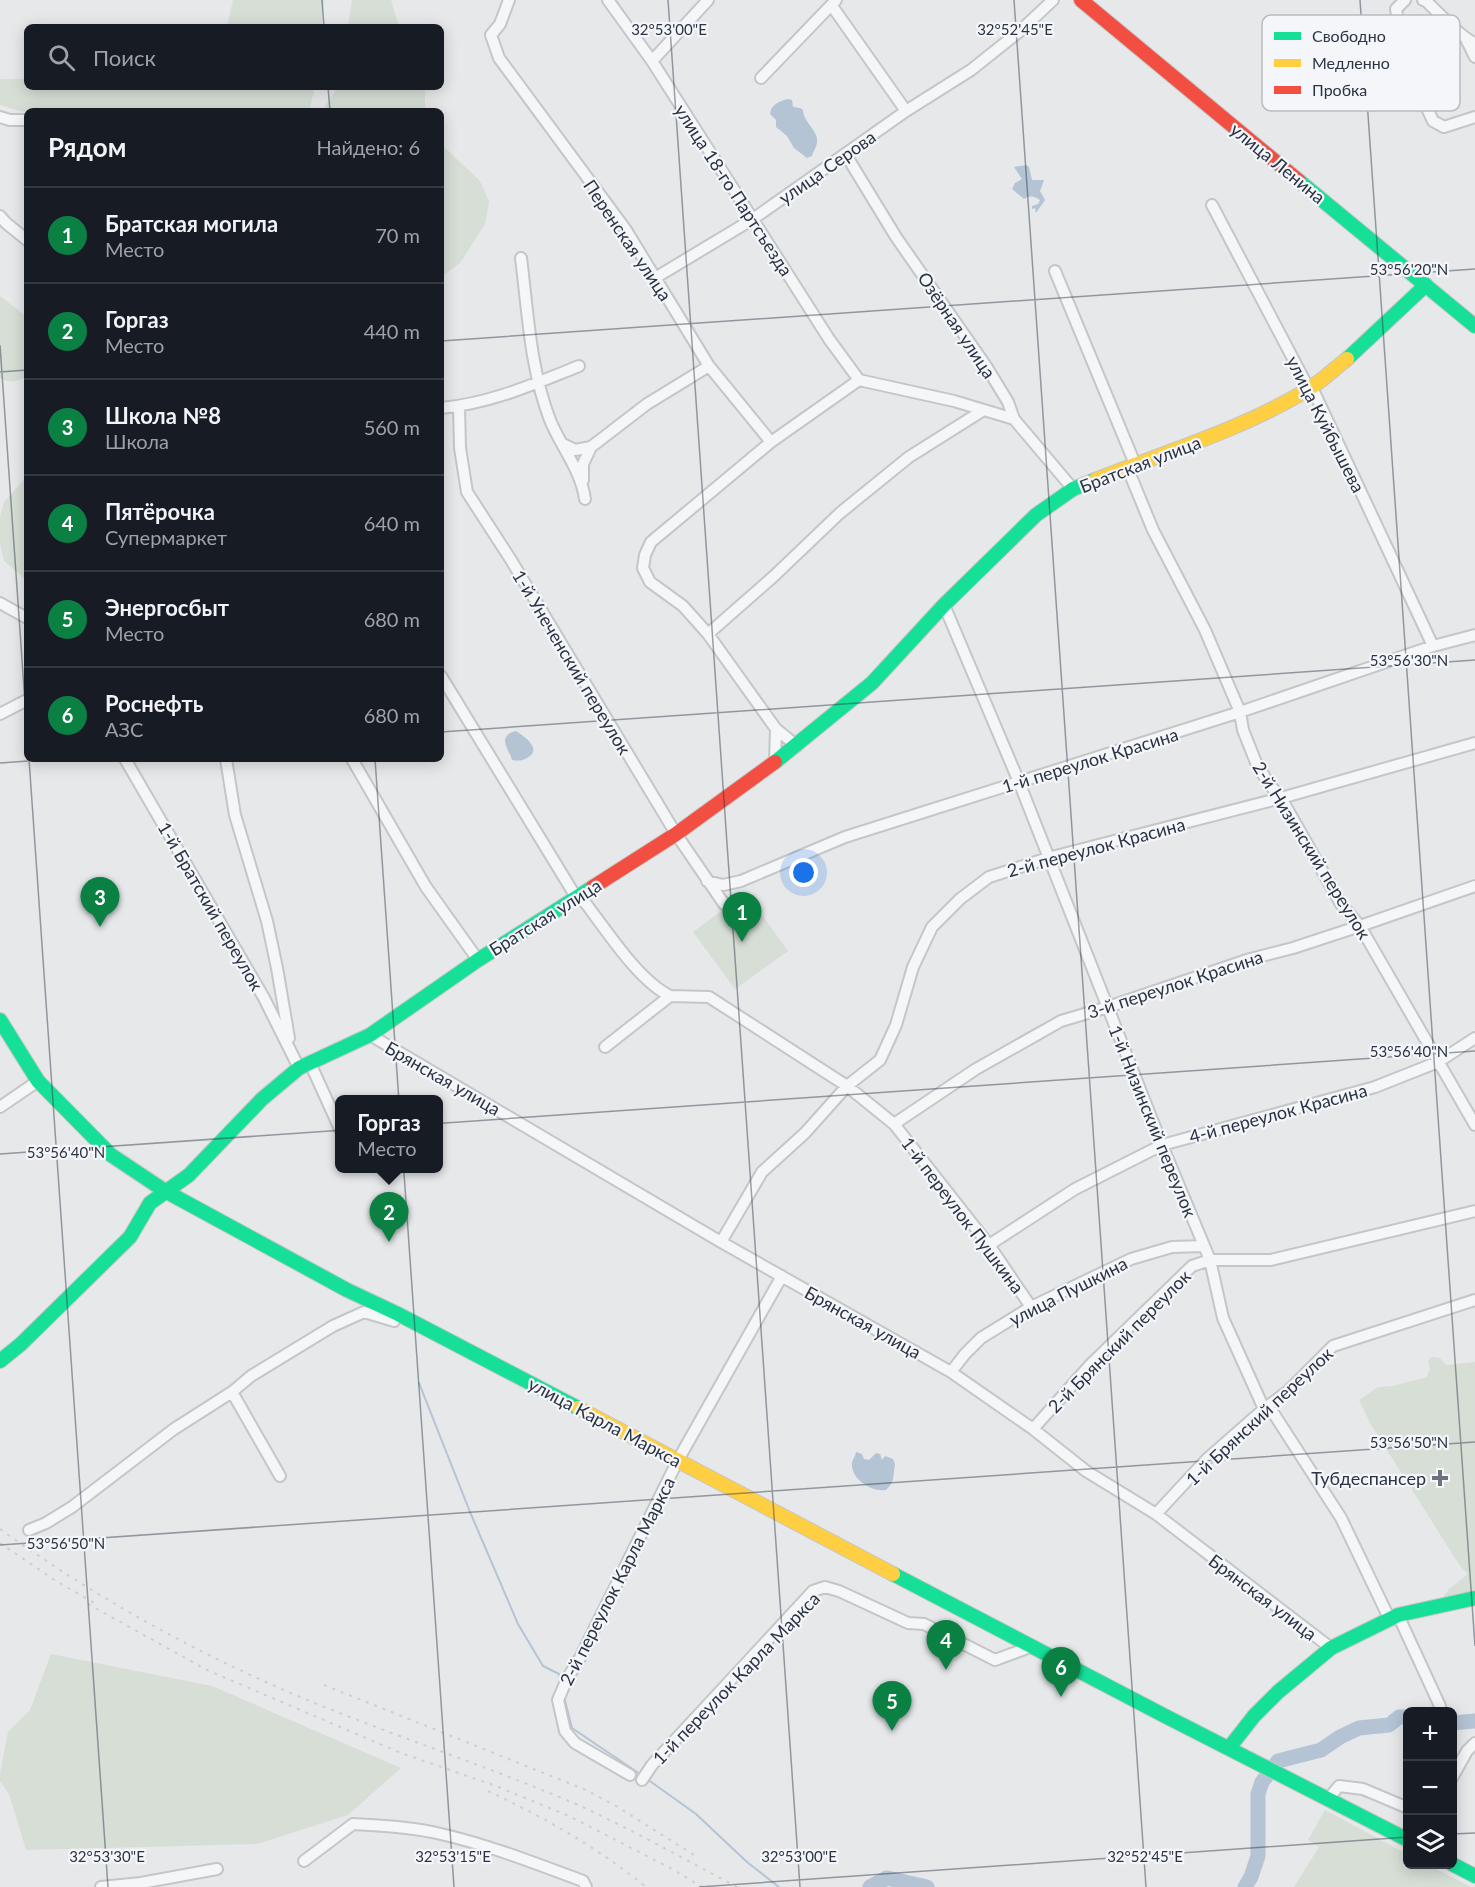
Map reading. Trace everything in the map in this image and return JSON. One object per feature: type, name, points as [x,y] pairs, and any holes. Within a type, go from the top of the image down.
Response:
[{"type":"main road","name":"улица Ленина","points":[[1081,0],[1475,326]]},
{"type":"main road","name":"Братская улица","points":[[0,1361],[21,1344],[124,1244],[150,1203],[189,1174],[300,1063],[370,1035],[478,960],[676,834],[797,746],[872,683],[944,605],[1036,515],[1073,489],[1207,438],[1277,407],[1309,389],[1358,350],[1426,285]]},
{"type":"main road","name":"улица Карла Маркса","points":[[0,1020],[38,1081],[111,1155],[165,1191],[347,1290],[398,1314],[1258,1764],[1329,1798]]},
{"type":"main road","points":[[1229,1748],[1254,1716],[1278,1692],[1331,1648],[1394,1617],[1432,1606],[1475,1598]]},
{"type":"main road","points":[[1329,1798],[1403,1838]]},
{"type":"main road","points":[[1457,1867],[1475,1876]]},
{"type":"street","name":"Перенская улица","points":[[509,0],[500,24],[491,35],[499,58],[626,230],[709,366],[771,442]]},
{"type":"street","name":"улица 18-го Партсъезда","points":[[608,0],[652,61],[829,339],[859,380]]},
{"type":"street","points":[[652,61],[708,0]]},
{"type":"street","name":"улица Серова","points":[[655,278],[753,219],[906,111],[971,70],[1020,31],[1053,0]]},
{"type":"street","points":[[1397,15],[1396,9],[1406,0]]},
{"type":"street","points":[[1423,0],[1442,15]]},
{"type":"street","points":[[762,78],[835,3],[906,111]]},
{"type":"street","points":[[1471,42],[1475,57]]},
{"type":"street","points":[[1428,111],[1433,121],[1444,127],[1475,117]]},
{"type":"street","points":[[0,117],[24,120]]},
{"type":"street","name":"Озёрная улица","points":[[846,155],[896,237],[986,366],[1008,402],[1014,419],[1073,489]]},
{"type":"street","name":"улица Куйбышева","points":[[1212,205],[1309,389],[1315,394],[1433,646]]},
{"type":"street","points":[[0,216],[24,238]]},
{"type":"street","points":[[521,258],[529,335],[539,382],[551,421],[583,484]]},
{"type":"street","name":"2-й Низинский переулок","points":[[1055,271],[1131,465],[1153,530],[1205,630],[1240,712],[1243,730],[1257,765],[1281,798],[1341,904],[1360,926],[1475,1125]]},
{"type":"street","points":[[444,408],[459,407],[503,395],[579,366]]},
{"type":"street","points":[[563,444],[575,450],[591,447],[647,404],[709,366]]},
{"type":"street","points":[[797,746],[776,729],[708,634],[683,606],[650,582],[643,568],[645,555],[651,542],[771,442],[859,380],[954,401],[1014,419]]},
{"type":"street","name":"1-й Унеченский переулок","points":[[459,407],[460,448],[467,492],[511,560],[676,834],[724,904]]},
{"type":"street","points":[[708,634],[774,576],[840,513],[891,471],[982,411]]},
{"type":"street","points":[[585,499],[583,464],[591,447]]},
{"type":"street","points":[[0,603],[24,616]]},
{"type":"street","name":"1-й Низинский переулок","points":[[944,605],[1019,782],[1162,1145],[1210,1260],[1223,1318],[1264,1409],[1272,1411],[1341,1518],[1440,1706]]},
{"type":"street","name":"1-й переулок Красина","points":[[707,881],[723,885],[741,881],[845,837],[1240,712],[1433,646],[1475,635]]},
{"type":"street","points":[[444,681],[578,896],[639,972],[658,990],[670,996],[605,1047]]},
{"type":"street","points":[[0,714],[24,702]]},
{"type":"street","points":[[775,762],[776,729]]},
{"type":"street","name":"2-й переулок Красина","points":[[721,1242],[762,1172],[805,1132],[847,1086],[880,1060],[896,1025],[913,967],[932,927],[960,898],[989,877],[1048,858],[1281,798],[1475,742]]},
{"type":"street","name":"1-й Братский переулок","points":[[127,762],[176,843],[300,1063]]},
{"type":"street","name":"1-й Братский переулок","points":[[226,762],[235,815],[270,933],[284,1016],[300,1063]]},
{"type":"street","points":[[354,762],[426,887],[478,960]]},
{"type":"street","name":"3-й переулок Красина","points":[[894,1124],[976,1069],[1061,1021],[1250,959],[1293,948],[1475,886]]},
{"type":"street","name":"1-й переулок Пушкина","points":[[670,996],[709,997],[847,1086],[894,1124],[989,1245],[1031,1307]]},
{"type":"street","name":"Брянская улица","points":[[370,1035],[721,1242],[951,1372],[1033,1429],[1086,1471],[1156,1514],[1331,1648]]},
{"type":"street","name":"4-й переулок Красина","points":[[989,1245],[1075,1189],[1162,1145],[1375,1087],[1438,1062],[1475,1038]]},
{"type":"street","points":[[300,1063],[335,1122]]},
{"type":"street","points":[[0,1107],[38,1081]]},
{"type":"street","points":[[1210,1260],[1272,1260],[1475,1211]]},
{"type":"street","name":"улица Пушкина","points":[[951,1372],[964,1354],[981,1338],[1031,1307],[1131,1259],[1172,1247],[1203,1246]]},
{"type":"street","name":"2-й Брянский переулок","points":[[1033,1429],[1089,1365],[1147,1308],[1192,1266],[1210,1260]]},
{"type":"street","name":"2-й переулок Карла Маркса","points":[[630,1775],[575,1743],[565,1731],[558,1700],[678,1460],[782,1276]]},
{"type":"street","name":"1-й Брянский переулок","points":[[1156,1514],[1207,1459],[1287,1392],[1333,1346],[1475,1300]]},
{"type":"street","points":[[29,1530],[46,1523],[72,1507],[174,1429],[232,1392],[251,1376],[333,1326],[364,1312],[394,1321],[398,1314]]},
{"type":"street","points":[[232,1392],[280,1476]]},
{"type":"street","name":"1-й переулок Карла Маркса","points":[[642,1780],[652,1765],[813,1591],[825,1587],[908,1623],[924,1624],[996,1660],[1033,1646]]},
{"type":"street","points":[[1457,1769],[1467,1751],[1475,1743]]},
{"type":"street","points":[[1329,1798],[1339,1786],[1363,1789],[1403,1806]]},
{"type":"street","points":[[304,1861],[353,1824],[396,1827],[441,1834],[521,1858],[583,1881],[585,1887]]},
{"type":"street","points":[[101,1887],[217,1869]]},
{"type":"shaded area","points":[[233,0],[324,0],[321,24],[228,24]]},
{"type":"shaded area","points":[[352,0],[391,0],[398,24],[348,24]]},
{"type":"shaded area","points":[[0,79],[24,79],[24,90],[314,90],[310,108],[24,108],[24,112],[0,105]]},
{"type":"shaded area","points":[[336,90],[425,90],[425,108],[324,108]]},
{"type":"shaded area","points":[[444,147],[480,181],[489,202],[485,224],[460,263],[444,275]]},
{"type":"shaded area","points":[[0,296],[24,315],[24,378],[7,381],[0,378]]},
{"type":"shaded area","points":[[24,479],[24,578],[4,561],[0,543],[0,517],[4,502]]},
{"type":"shaded area","points":[[746,893],[788,951],[735,989],[693,932]]},
{"type":"shaded area","name":"Тубдеспансер","points":[[1432,1357],[1440,1358],[1446,1365],[1475,1362],[1475,1590],[1446,1597],[1444,1596],[1449,1589],[1468,1574],[1460,1566],[1370,1423],[1359,1400],[1378,1387],[1393,1386],[1427,1377],[1430,1369],[1428,1361]]},
{"type":"shaded area","points":[[51,1654],[212,1686],[401,1768],[348,1815],[257,1844],[26,1850],[9,1794],[0,1781],[0,1773],[8,1732],[30,1710]]},
{"type":"shaded area","points":[[1325,1810],[1403,1852],[1403,1869],[1436,1869],[1471,1887],[1294,1887],[1319,1847],[1308,1840]]},
{"type":"water","points":[[788,99],[792,100],[793,107],[803,110],[805,119],[817,138],[812,156],[807,158],[794,148],[787,136],[776,127],[776,120],[770,114],[774,105]]},
{"type":"water","points":[[1026,165],[1029,167],[1032,180],[1044,180],[1040,191],[1045,200],[1036,213],[1032,206],[1038,204],[1040,200],[1032,196],[1024,199],[1012,189],[1015,183],[1022,179],[1014,167]]},
{"type":"water","points":[[516,731],[533,747],[531,755],[518,761],[512,760],[505,743],[507,736]]},
{"type":"water","points":[[856,1452],[869,1460],[876,1453],[880,1454],[882,1460],[885,1456],[893,1459],[895,1464],[893,1478],[886,1490],[870,1487],[856,1476],[852,1464]]},
{"type":"waterway","points":[[419,1383],[470,1512],[518,1624],[543,1666],[559,1674],[561,1683]]},
{"type":"waterway","points":[[564,1697],[572,1728],[640,1774]]},
{"type":"waterway","points":[[1245,1887],[1258,1856],[1258,1794],[1262,1782],[1278,1761],[1321,1750],[1359,1728],[1389,1725],[1399,1717],[1403,1717]]},
{"type":"waterway","points":[[1457,1723],[1475,1721]]},
{"type":"waterway","points":[[647,1779],[696,1814],[747,1862],[779,1887]]},
{"type":"waterway","points":[[870,1887],[887,1878],[927,1887]]},
{"type":"railway","points":[[0,1529],[110,1601],[225,1663],[339,1713],[576,1804],[737,1887]]},
{"type":"railway","points":[[0,1543],[56,1581],[96,1604]]},
{"type":"railway","points":[[88,1604],[207,1670],[401,1753],[496,1786],[569,1816],[674,1870],[702,1887]]},
{"type":"railway","points":[[324,1685],[586,1790],[694,1855]]},
{"type":"railway","points":[[488,1791],[570,1834],[646,1887]]},
{"type":"traffic: fast","points":[[1299,181],[1475,326]]},
{"type":"traffic: fast","points":[[1347,359],[1426,285]]},
{"type":"traffic: fast","points":[[775,762],[872,683],[944,605],[1036,515],[1073,489],[1095,480]]},
{"type":"traffic: fast","points":[[0,1361],[21,1344],[130,1237],[150,1203],[189,1175],[262,1099],[299,1068],[370,1035],[478,960],[593,887]]},
{"type":"traffic: fast","points":[[0,1020],[38,1081],[111,1155],[165,1191],[347,1290],[398,1314],[578,1408]]},
{"type":"traffic: fast","points":[[893,1574],[1403,1837]]},
{"type":"traffic: fast","points":[[1229,1748],[1254,1716],[1278,1692],[1331,1648],[1398,1615],[1475,1598]]},
{"type":"traffic: fast","points":[[1457,1867],[1475,1876]]},
{"type":"traffic: slow","points":[[1095,480],[1203,440],[1256,417],[1312,387],[1347,359]]},
{"type":"traffic: slow","points":[[578,1408],[893,1574]]},
{"type":"traffic: jam","points":[[1081,0],[1299,181]]},
{"type":"traffic: jam","points":[[593,887],[676,834],[775,762]]},
{"type":"place","name":"Школа №8","points":[[100,927]]},
{"type":"place","name":"Братская могила","points":[[742,942]]},
{"type":"place","name":"Горгаз","points":[[389,1242]]},
{"type":"place","name":"Тубдеспансер","points":[[1440,1478]]},
{"type":"place","name":"Пятёрочка","points":[[946,1670]]},
{"type":"place","name":"Роснефть","points":[[1061,1697]]},
{"type":"place","name":"Энергосбыт","points":[[892,1731]]}]
